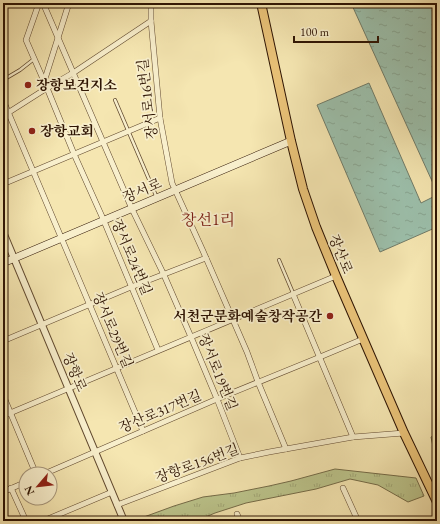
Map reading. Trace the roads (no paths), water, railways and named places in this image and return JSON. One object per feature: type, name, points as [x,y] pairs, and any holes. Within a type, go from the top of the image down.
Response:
[{"type":"main road","name":"장산로","points":[[261,3],[291,142],[303,189],[316,227],[404,433],[437,502]]},
{"type":"main road","name":"장서로","points":[[3,263],[291,142]]},
{"type":"street","name":"장서로24번길","points":[[39,3],[26,40],[158,350]]},
{"type":"street","name":"장서로19번길","points":[[43,3],[132,209],[164,275],[191,336],[240,458]]},
{"type":"street","points":[[44,82],[69,3]]},
{"type":"street","name":"장서로16번길","points":[[151,3],[151,21],[160,118],[172,183],[247,352],[258,382]]},
{"type":"street","points":[[3,116],[73,73],[151,21]]},
{"type":"street","name":"장서로29번길","points":[[3,100],[143,431]]},
{"type":"street","points":[[3,184],[160,118]]},
{"type":"street","name":"장항로","points":[[3,232],[124,521]]},
{"type":"street","points":[[3,341],[89,304],[206,258]]},
{"type":"street","points":[[3,416],[336,276]]},
{"type":"street","points":[[293,294],[353,437]]},
{"type":"street","name":"장산로317번길","points":[[58,468],[217,399],[320,358],[363,339]]},
{"type":"street","points":[[258,382],[286,449]]},
{"type":"street","points":[[3,395],[33,466]]},
{"type":"street","name":"장항로156번길","points":[[117,505],[240,458],[353,437],[404,433]]},
{"type":"street","points":[[3,492],[18,485]]},
{"type":"street","points":[[11,488],[26,521]]},
{"type":"street","points":[[343,488],[358,521]]},
{"type":"street","points":[[42,521],[112,492]]},
{"type":"street","points":[[237,514],[240,521]]},
{"type":"lane","points":[[3,80],[20,70],[34,59]]},
{"type":"lane","points":[[115,100],[158,198]]},
{"type":"lane","points":[[279,260],[293,294]]},
{"type":"water","points":[[351,3],[437,3],[437,192]]},
{"type":"water","points":[[369,83],[421,203],[437,195],[437,227],[380,252],[317,105]]},
{"type":"place","name":"장항보건지소","points":[[28,85]]},
{"type":"place","name":"장항교회","points":[[32,131]]},
{"type":"place","name":"서천군문화예술창작공간","points":[[330,316]]},
{"type":"district","name":"창선1리","points":[[208,219]]}]
